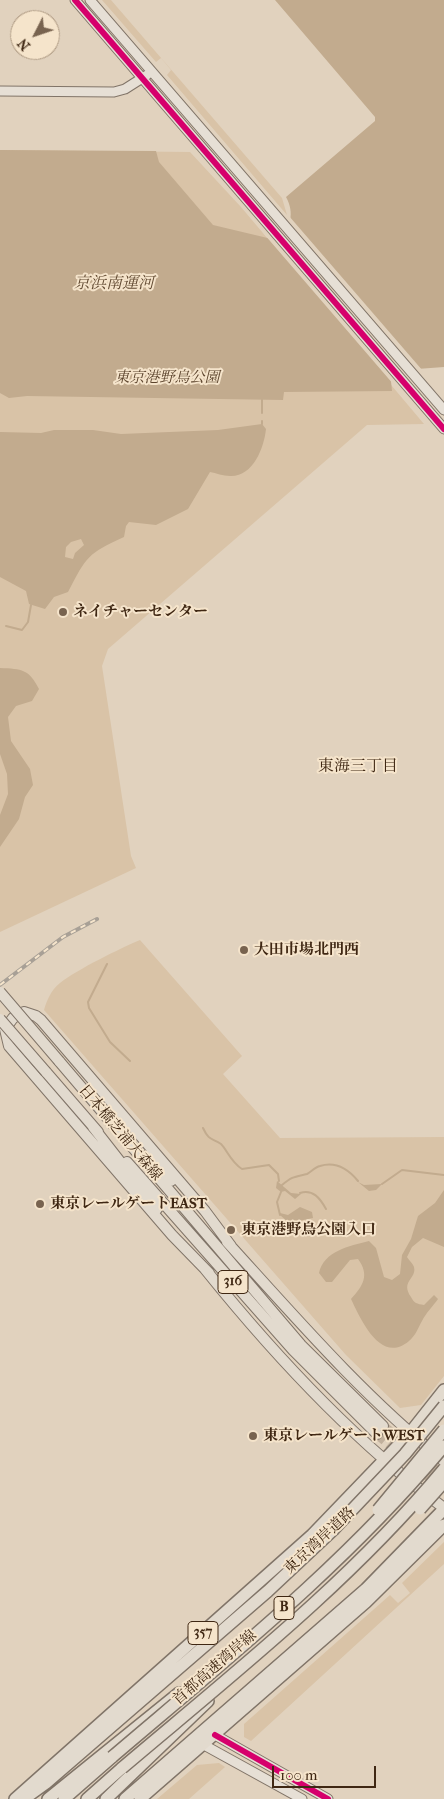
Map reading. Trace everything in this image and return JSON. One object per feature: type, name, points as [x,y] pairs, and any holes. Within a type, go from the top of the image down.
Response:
[{"type":"highway","name":"357","points":[[15,1799],[312,1535],[385,1460],[444,1390]]},
{"type":"highway","name":"東京湾岸道路","points":[[24,1799],[46,1783],[268,1590],[356,1508],[405,1454],[444,1406]]},
{"type":"highway","name":"B","points":[[323,1573],[411,1472],[444,1430]]},
{"type":"highway","name":"首都高速湾岸線","points":[[64,1799],[110,1754],[211,1672],[323,1573],[381,1518],[444,1446]]},
{"type":"highway","name":"首都高速湾岸線","points":[[87,1799],[126,1773],[218,1687],[334,1585],[384,1536],[444,1469]]},
{"type":"highway","name":"B","points":[[334,1585],[390,1538],[444,1482]]},
{"type":"highway","points":[[125,1799],[319,1631],[383,1572],[444,1508]]},
{"type":"highway","points":[[140,1799],[366,1602],[444,1525]]},
{"type":"highway","points":[[48,1799],[110,1754]]},
{"type":"highway","points":[[106,1799],[126,1773]]},
{"type":"main road","name":"日本橋芝浦大森線","points":[[0,992],[223,1257],[300,1345],[380,1430],[293,1350],[152,1188],[93,1127],[0,1019]]},
{"type":"main road","points":[[209,1274],[172,1236],[9,1046],[5,1029],[13,1018],[24,1012],[41,1020],[205,1211],[231,1246]]},
{"type":"main road","name":"316","points":[[106,1116],[175,1185],[336,1362],[410,1432]]},
{"type":"main road","name":"316","points":[[93,1127],[209,1274],[306,1383],[385,1460],[444,1508]]},
{"type":"main road","points":[[410,1432],[444,1461]]},
{"type":"street","points":[[75,0],[444,429]]},
{"type":"street","points":[[90,0],[444,410]]},
{"type":"street","points":[[0,91],[114,92],[125,89],[151,71]]},
{"type":"street","points":[[215,1735],[328,1799]]},
{"type":"street","points":[[204,1744],[302,1799]]},
{"type":"green space","points":[[102,0],[111,0],[282,198],[287,215],[167,75],[171,70],[161,58],[156,62]]},
{"type":"green space","name":"東京港野鳥公園","points":[[0,150],[190,152],[241,207],[424,424],[367,425],[108,649],[102,666],[131,856],[136,868],[0,932]]},
{"type":"green space","points":[[140,940],[242,1056],[223,1074],[280,1138],[444,1137],[444,1376],[421,1405],[400,1408],[346,1355],[44,1010],[50,995],[60,983],[110,954]]},
{"type":"green space","points":[[444,1542],[444,1564],[251,1741],[244,1737],[244,1724],[390,1595],[398,1603],[410,1593],[402,1583]]},
{"type":"green space","points":[[219,1763],[225,1767],[189,1799],[157,1799],[197,1765]]},
{"type":"water","name":"京浜南運河","points":[[275,0],[444,0],[444,367],[390,371],[392,391],[284,392],[283,400],[27,396],[9,398],[0,393],[0,150],[156,151],[159,162],[213,225],[276,240],[285,231],[290,220],[289,203],[286,197],[375,121],[375,117]]},
{"type":"water","points":[[262,424],[266,429],[265,437],[260,452],[251,467],[238,475],[227,476],[210,472],[188,509],[156,525],[129,522],[126,526],[124,537],[89,557],[68,592],[54,597],[45,609],[29,604],[26,591],[0,577],[0,432],[41,433],[54,430],[93,430],[121,434],[218,430]],"holes":[[[81,539],[84,545],[75,553],[73,559],[65,557],[66,547],[71,542]]]},
{"type":"water","points":[[0,668],[24,671],[32,677],[39,689],[32,701],[16,706],[8,717],[11,741],[30,769],[33,785],[25,797],[19,819],[0,847],[0,815],[8,794],[7,774],[0,754]]},
{"type":"water","points":[[277,1181],[291,1193],[301,1194],[295,1199],[285,1191],[281,1192],[276,1188]]},
{"type":"water","points":[[358,1182],[364,1185],[382,1184],[376,1190],[369,1191]]},
{"type":"water","points":[[444,1190],[444,1247],[423,1238],[412,1247],[407,1257],[414,1267],[407,1287],[413,1301],[424,1305],[434,1295],[438,1299],[425,1315],[411,1339],[399,1347],[390,1348],[381,1344],[373,1337],[360,1318],[351,1299],[359,1290],[364,1280],[364,1270],[358,1259],[350,1260],[332,1282],[326,1282],[319,1273],[326,1259],[338,1251],[369,1241],[376,1248],[384,1277],[392,1280],[400,1274],[402,1255],[411,1239],[418,1216],[435,1203]]},
{"type":"water","points":[[300,1207],[312,1212],[313,1218],[289,1223],[280,1215],[280,1213],[288,1215]]},
{"type":"pier","points":[[289,216],[423,371],[393,374],[394,385],[264,234],[275,237],[284,231]]},
{"type":"waterway","points":[[262,399],[262,413]]},
{"type":"waterway","points":[[6,626],[22,630],[28,622],[31,605]]},
{"type":"waterway","points":[[107,964],[88,1002],[89,1008],[110,1042],[130,1061]]},
{"type":"waterway","points":[[203,1128],[209,1137],[221,1144],[235,1163],[242,1169],[269,1165],[278,1174],[279,1181]]},
{"type":"waterway","points":[[282,1185],[291,1178],[307,1174],[316,1167],[326,1165],[342,1168],[351,1173],[358,1181]]},
{"type":"waterway","points":[[382,1184],[402,1170],[444,1175]]},
{"type":"waterway","points":[[280,1215],[277,1202],[281,1192]]},
{"type":"waterway","points":[[300,1193],[309,1192],[316,1195],[326,1209]]},
{"type":"tunnel","points":[[383,1426],[444,1477]]},
{"type":"tunnel","points":[[377,1434],[439,1485]]},
{"type":"railway","points":[[0,985],[63,937],[97,919]]},
{"type":"cycle path","points":[[75,0],[444,429]]},
{"type":"cycle path","points":[[215,1735],[328,1799]]},
{"type":"place","name":"ネイチャーセンター","points":[[63,612]]},
{"type":"place","name":"大田市場北門西","points":[[244,950]]},
{"type":"place","name":"東京レールゲートEAST","points":[[40,1204]]},
{"type":"place","name":"東京港野鳥公園入口","points":[[231,1230]]},
{"type":"place","name":"東京レールゲートWEST","points":[[253,1436]]},
{"type":"district","name":"東海三丁目","points":[[358,767]]}]
